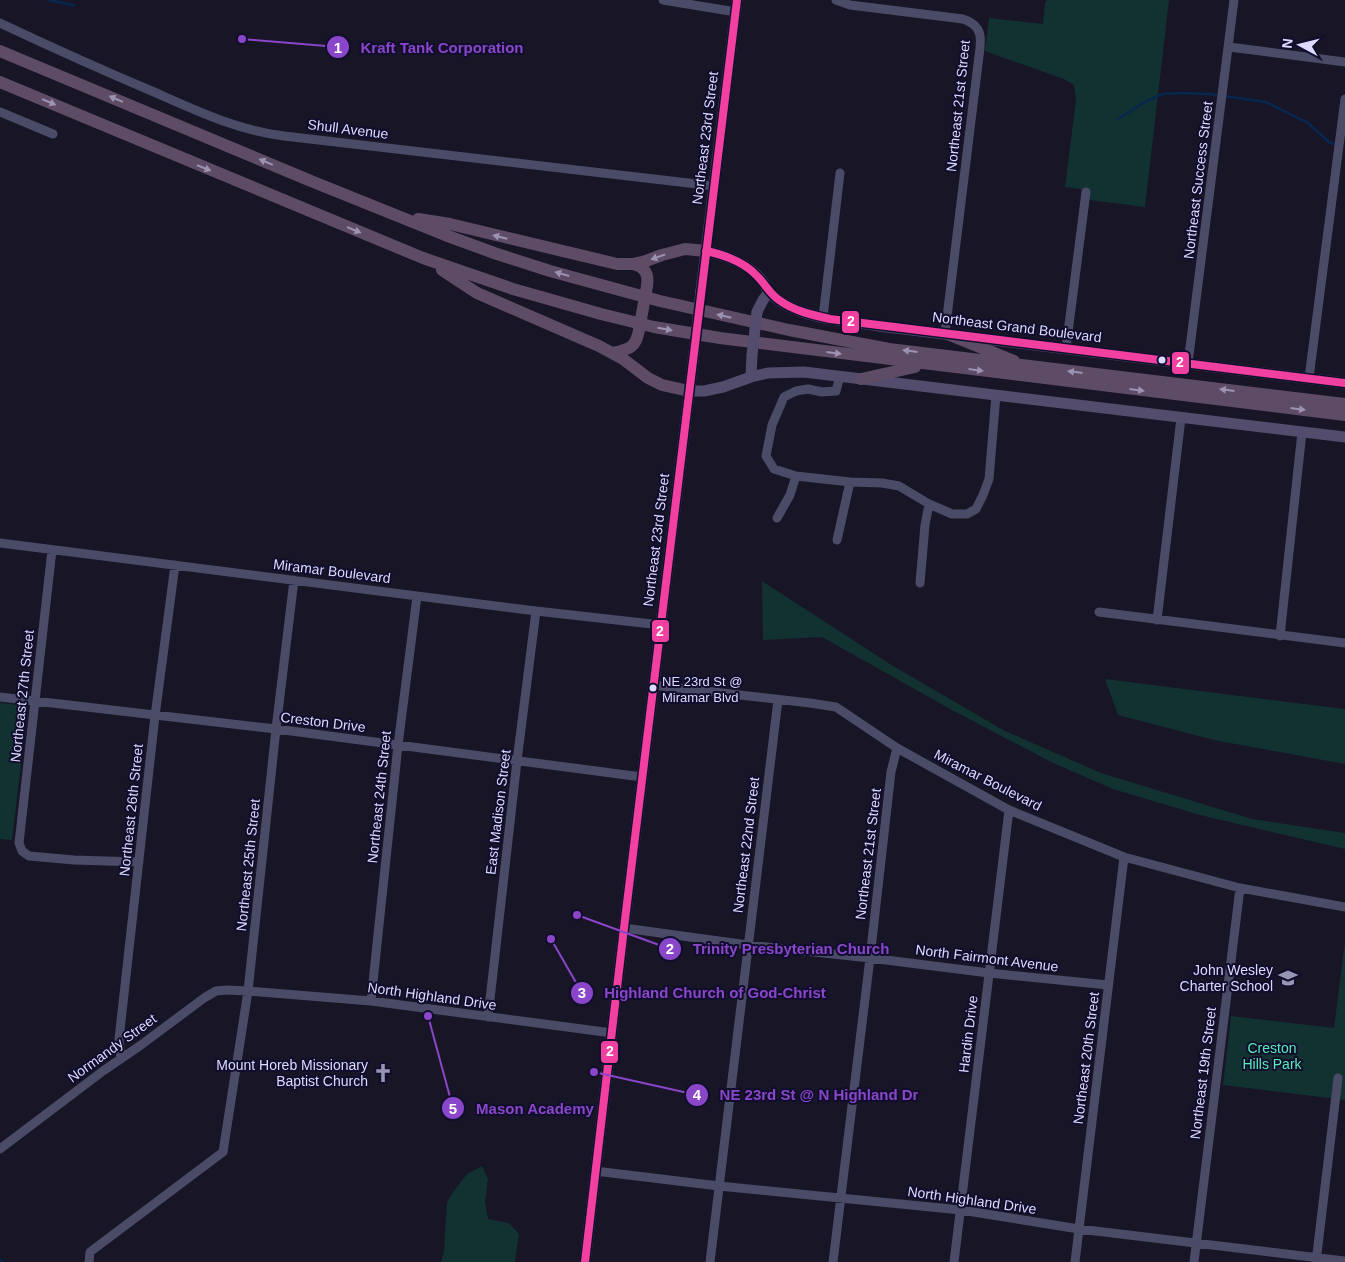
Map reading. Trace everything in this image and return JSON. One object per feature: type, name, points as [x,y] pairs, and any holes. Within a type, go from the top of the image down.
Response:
[{"type":"highway","points":[[0,51],[392,214],[494,253],[660,301],[760,324],[861,344],[1345,404]]},
{"type":"highway","points":[[1,83],[423,258],[513,289],[601,314],[654,327],[720,338],[1345,415]]},
{"type":"highway","points":[[392,214],[450,224],[617,264],[643,262],[662,255],[685,250],[706,251]]},
{"type":"highway","points":[[423,258],[477,293],[613,353],[662,386],[689,391]]},
{"type":"highway","points":[[613,353],[630,348],[638,338],[647,286],[647,274],[644,269],[632,264]]},
{"type":"highway","points":[[945,333],[1028,366]]},
{"type":"highway","points":[[861,379],[927,364]]},
{"type":"main road","name":"Northeast 23rd Street","points":[[585,1262],[736,6]]},
{"type":"main road","name":"Northeast Grand Boulevard","points":[[706,251],[722,254],[749,269],[762,280],[769,292],[783,303],[800,312],[823,317],[879,326],[1345,383]]},
{"type":"main road","points":[[751,377],[757,312],[769,292]]},
{"type":"main road","points":[[689,391],[704,391],[723,387],[751,377],[783,372],[804,372],[1345,437]]},
{"type":"street","points":[[663,0],[736,6]]},
{"type":"street","name":"Northeast 21st Street","points":[[836,0],[850,6],[963,20],[971,22],[978,28],[980,47],[945,333]]},
{"type":"street","name":"Northeast Success Street","points":[[1188,364],[1234,0]]},
{"type":"street","name":"Shull Avenue","points":[[0,23],[89,65],[206,115],[254,131],[714,186]]},
{"type":"street","points":[[1229,47],[1345,62]]},
{"type":"street","points":[[1309,378],[1345,99]]},
{"type":"street","points":[[0,112],[53,134]]},
{"type":"street","points":[[823,317],[840,173]]},
{"type":"street","points":[[1066,348],[1086,192]]},
{"type":"street","points":[[840,376],[836,391],[822,392],[808,388],[784,397],[772,425],[766,456],[774,469],[796,476],[899,486],[929,504],[952,514],[967,514],[976,509],[984,495],[989,479],[996,395]]},
{"type":"street","points":[[1158,620],[1181,418]]},
{"type":"street","points":[[1280,636],[1302,432]]},
{"type":"street","points":[[777,518],[790,495],[796,476]]},
{"type":"street","points":[[837,540],[850,482]]},
{"type":"street","points":[[920,583],[925,525],[929,504]]},
{"type":"street","name":"Miramar Boulevard","points":[[0,544],[661,625]]},
{"type":"street","name":"Northeast 27th Street","points":[[52,550],[19,843],[22,851],[29,856],[74,860],[139,862]]},
{"type":"street","name":"Northeast 26th Street","points":[[121,1059],[119,1038],[155,716],[175,565]]},
{"type":"street","name":"Northeast 25th Street","points":[[89,1262],[90,1252],[222,1152],[248,991],[294,580]]},
{"type":"street","name":"Northeast 24th Street","points":[[371,1001],[398,745],[417,596]]},
{"type":"street","name":"East Madison Street","points":[[488,1017],[536,611]]},
{"type":"street","points":[[1099,612],[1345,643]]},
{"type":"street","name":"Miramar Boulevard","points":[[653,685],[836,707],[897,748],[1008,810],[1124,857],[1240,888],[1345,907]]},
{"type":"street","name":"Creston Drive","points":[[0,697],[276,729],[642,777]]},
{"type":"street","name":"Northeast 22nd Street","points":[[710,1262],[778,700]]},
{"type":"street","name":"Northeast 21st Street","points":[[832,1262],[891,772],[897,748]]},
{"type":"street","name":"Hardin Drive","points":[[954,1262],[1008,810]]},
{"type":"street","name":"Northeast 20th Street","points":[[1075,1262],[1124,857]]},
{"type":"street","name":"Northeast 19th Street","points":[[1194,1262],[1240,888]]},
{"type":"street","name":"North Fairmont Avenue","points":[[624,928],[748,945],[1108,985]]},
{"type":"street","name":"Normandy Street","points":[[0,1149],[204,998],[216,991],[248,991]]},
{"type":"street","name":"North Highland Drive","points":[[248,991],[371,1001],[612,1033]]},
{"type":"street","points":[[1316,1260],[1338,1078]]},
{"type":"street","name":"North Highland Drive","points":[[595,1171],[719,1186],[961,1210],[1079,1229],[1316,1260],[1345,1261]]},
{"type":"green space","points":[[1047,0],[1169,0],[1145,207],[1090,200],[1080,189],[1065,187],[1076,100],[1074,85],[1064,79],[985,51],[989,18],[1043,24]]},
{"type":"green space","points":[[762,581],[893,666],[1005,731],[1101,773],[1252,819],[1345,833],[1345,849],[1200,815],[1113,789],[1051,762],[952,710],[822,637],[763,640]]},
{"type":"green space","points":[[1105,679],[1345,709],[1345,764],[1214,740],[1118,715]]},
{"type":"green space","points":[[0,703],[28,706],[12,840],[0,839]]},
{"type":"green space","name":"Creston Hills Park","points":[[1345,941],[1345,1100],[1223,1085],[1231,1016],[1334,1028]]},
{"type":"green space","points":[[482,1166],[488,1179],[485,1202],[488,1219],[509,1223],[519,1234],[515,1262],[441,1262],[444,1251],[447,1203],[467,1174]]},
{"type":"waterway","points":[[48,0],[74,5]]},
{"type":"waterway","points":[[1118,119],[1143,103],[1162,94],[1209,94],[1266,102],[1308,123],[1329,142],[1337,145]]},
{"type":"transit line","name":"2","points":[[585,1262],[737,0]]},
{"type":"transit line","name":"2","points":[[706,251],[727,257],[747,267],[773,295],[785,304],[803,312],[830,319],[1345,383]]},
{"type":"place","name":"Kraft Tank Corporation","points":[[242,39]]},
{"type":"place","name":"NE 23rd St @ Miramar Blvd","points":[[653,688]]},
{"type":"place","name":"Trinity Presbyterian Church","points":[[577,915]]},
{"type":"place","name":"Highland Church of God-Christ","points":[[551,939]]},
{"type":"place","name":"John Wesley Charter School","points":[[1288,978]]},
{"type":"place","name":"Mason Academy","points":[[428,1016]]},
{"type":"place","name":"NE 23rd St @ N Highland Dr","points":[[594,1072]]},
{"type":"place","name":"Mount Horeb Missionary Baptist Church","points":[[383,1073]]}]
